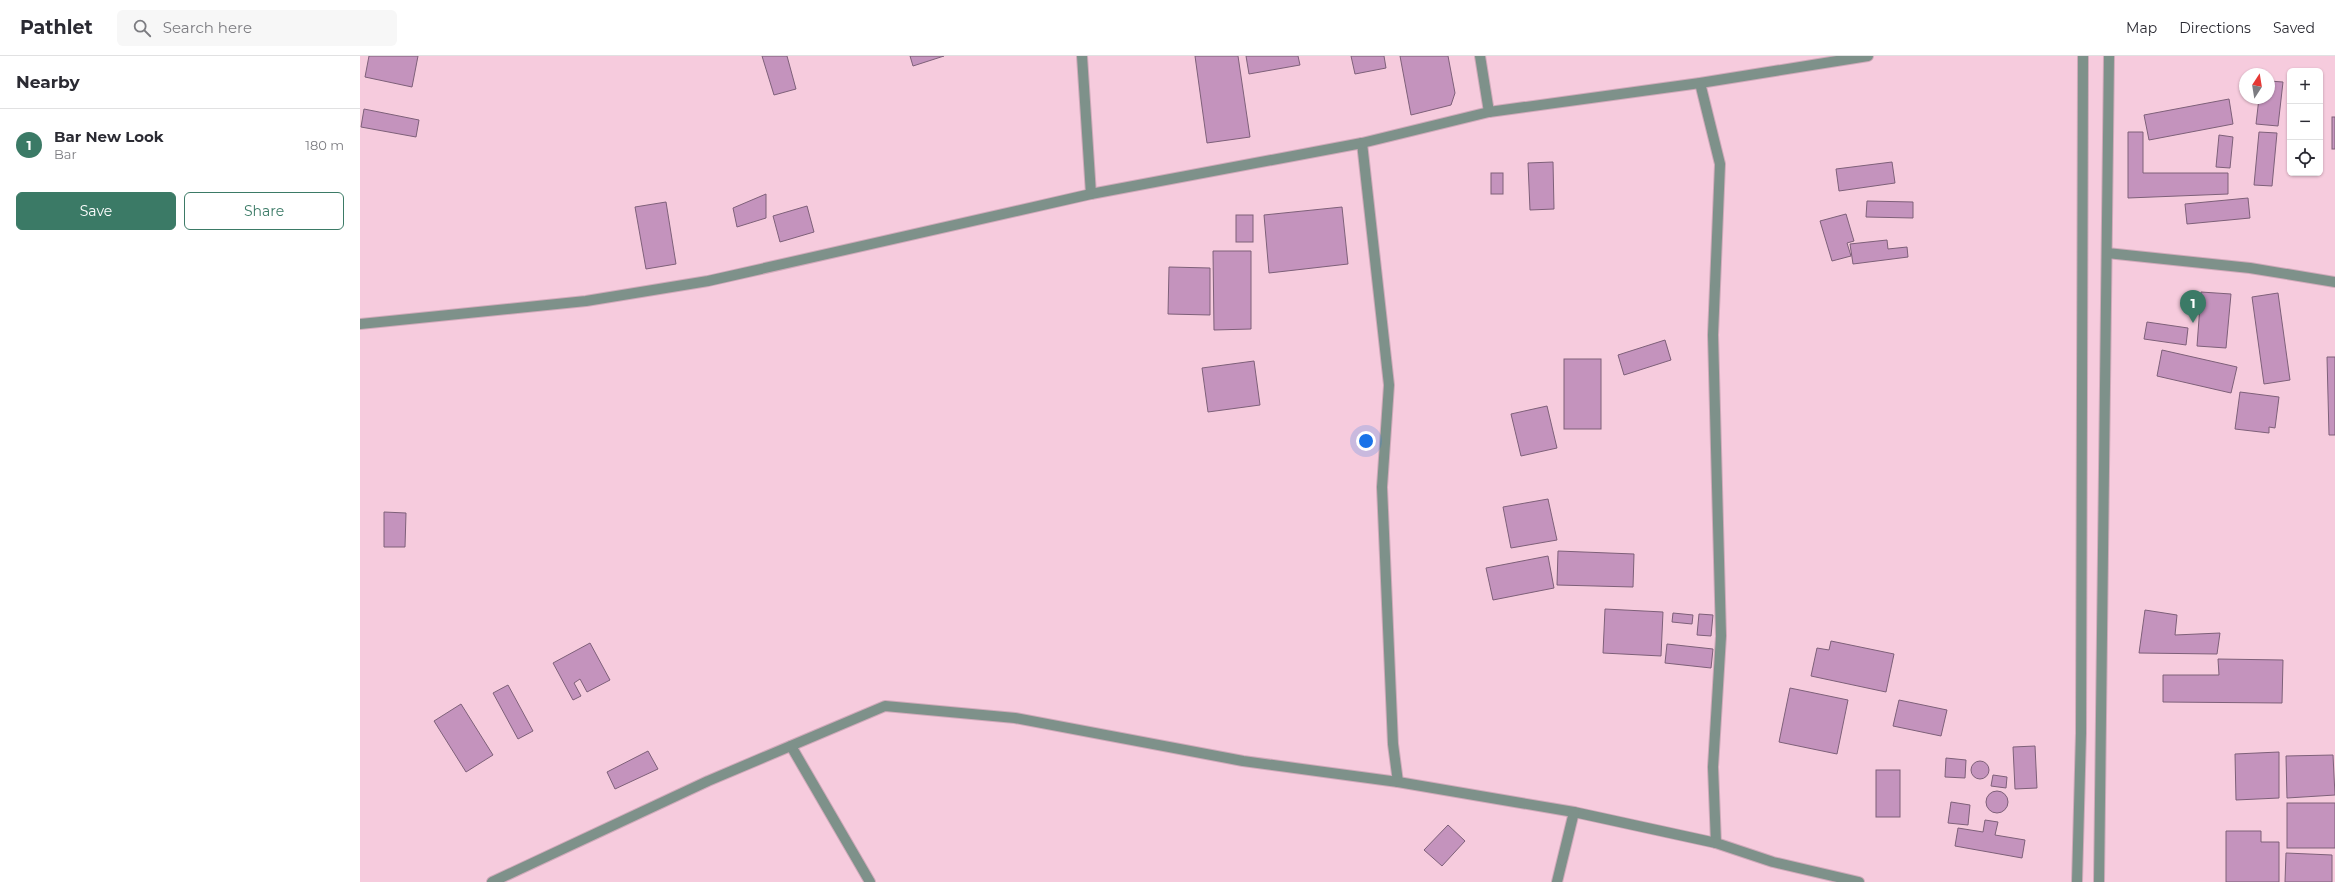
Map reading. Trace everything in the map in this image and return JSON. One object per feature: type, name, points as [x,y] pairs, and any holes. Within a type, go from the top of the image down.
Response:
[{"type":"street","points":[[1082,56],[1091,194]]},
{"type":"street","points":[[1480,56],[1489,112]]},
{"type":"street","points":[[360,324],[586,301],[708,281],[1091,194],[1362,143],[1489,112],[1700,83],[1868,56]]},
{"type":"street","points":[[2077,882],[2081,733],[2083,56]]},
{"type":"street","points":[[2099,882],[2108,56]]},
{"type":"street","points":[[1700,83],[1720,164],[1713,335],[1721,636],[1713,767],[1716,843]]},
{"type":"street","points":[[1362,143],[1389,385],[1382,487],[1393,744],[1398,782]]},
{"type":"street","points":[[2107,253],[2250,268],[2335,282]]},
{"type":"street","points":[[492,882],[708,782],[885,706],[922,708],[1015,718],[1243,761],[1398,782],[1574,812],[1716,843],[1773,862],[1859,882]]},
{"type":"street","points":[[791,746],[870,882]]},
{"type":"street","points":[[1557,882],[1574,812]]},
{"type":"building","points":[[369,56],[418,56],[412,87],[365,77]]},
{"type":"building","points":[[762,56],[787,56],[796,89],[774,95]]},
{"type":"building","points":[[910,56],[944,56],[913,66]]},
{"type":"building","points":[[1195,56],[1238,56],[1250,137],[1207,143]]},
{"type":"building","points":[[1246,56],[1298,56],[1300,65],[1249,74]]},
{"type":"building","points":[[1351,56],[1384,56],[1386,68],[1355,74]]},
{"type":"building","points":[[1400,56],[1448,56],[1455,93],[1451,105],[1411,115]]},
{"type":"building","points":[[2275,81],[2283,82],[2278,126],[2256,124],[2258,104],[2275,104]]},
{"type":"building","points":[[2229,99],[2233,124],[2149,140],[2144,115]]},
{"type":"building","points":[[364,109],[419,120],[416,137],[361,127]]},
{"type":"building","points":[[2332,117],[2335,117],[2335,149],[2332,149]]},
{"type":"building","points":[[2128,132],[2143,132],[2143,173],[2228,173],[2228,194],[2128,198]]},
{"type":"building","points":[[2259,132],[2277,133],[2272,186],[2254,185]]},
{"type":"building","points":[[2219,135],[2233,137],[2230,168],[2216,167]]},
{"type":"building","points":[[1553,162],[1554,209],[1530,210],[1528,163]]},
{"type":"building","points":[[1892,162],[1895,183],[1839,191],[1836,169]]},
{"type":"building","points":[[1491,173],[1503,173],[1503,194],[1491,194]]},
{"type":"building","points":[[766,194],[766,218],[737,227],[733,208]]},
{"type":"building","points":[[2248,198],[2250,218],[2187,224],[2185,204]]},
{"type":"building","points":[[1867,201],[1913,202],[1913,218],[1866,217]]},
{"type":"building","points":[[666,202],[676,264],[646,269],[635,207]]},
{"type":"building","points":[[807,206],[814,232],[780,242],[773,216]]},
{"type":"building","points":[[1342,207],[1348,264],[1269,273],[1264,215]]},
{"type":"building","points":[[1846,214],[1854,241],[1847,243],[1851,256],[1832,261],[1820,221]]},
{"type":"building","points":[[1236,215],[1253,215],[1253,242],[1236,242]]},
{"type":"building","points":[[1887,240],[1888,249],[1907,247],[1908,257],[1853,264],[1850,244]]},
{"type":"building","points":[[1213,251],[1251,251],[1251,329],[1214,330]]},
{"type":"building","points":[[1169,267],[1210,268],[1210,315],[1168,314]]},
{"type":"building","points":[[2201,292],[2231,294],[2226,348],[2197,346]]},
{"type":"building","points":[[2278,293],[2290,380],[2264,384],[2252,297]]},
{"type":"building","points":[[2147,322],[2188,328],[2186,345],[2144,339]]},
{"type":"building","points":[[1665,340],[1671,360],[1624,375],[1618,355]]},
{"type":"building","points":[[2162,350],[2237,367],[2231,393],[2157,376]]},
{"type":"building","points":[[2327,357],[2335,357],[2335,435],[2329,435]]},
{"type":"building","points":[[1564,359],[1601,359],[1601,429],[1564,429]]},
{"type":"building","points":[[1254,361],[1260,405],[1208,412],[1202,368]]},
{"type":"building","points":[[2240,392],[2279,397],[2275,428],[2269,427],[2269,433],[2235,429]]},
{"type":"building","points":[[1547,406],[1557,448],[1521,456],[1511,414]]},
{"type":"building","points":[[1548,499],[1557,540],[1511,548],[1503,507]]},
{"type":"building","points":[[384,512],[406,513],[405,547],[384,547]]},
{"type":"building","points":[[1558,551],[1634,554],[1633,587],[1557,585]]},
{"type":"building","points":[[1548,556],[1554,588],[1493,600],[1486,568]]},
{"type":"building","points":[[1605,609],[1663,612],[1661,656],[1603,653]]},
{"type":"building","points":[[2145,610],[2177,615],[2175,635],[2220,633],[2217,654],[2139,653]]},
{"type":"building","points":[[1673,613],[1693,615],[1692,624],[1672,622]]},
{"type":"building","points":[[1699,614],[1713,615],[1711,636],[1697,635]]},
{"type":"building","points":[[1831,641],[1894,654],[1886,692],[1811,676],[1817,648],[1829,650]]},
{"type":"building","points":[[590,643],[610,680],[587,692],[580,679],[574,683],[581,696],[573,700],[553,663]]},
{"type":"building","points":[[1667,644],[1713,649],[1711,668],[1665,663]]},
{"type":"building","points":[[2218,659],[2283,660],[2282,703],[2163,702],[2163,675],[2219,675]]},
{"type":"building","points":[[508,685],[533,731],[518,739],[493,693]]},
{"type":"building","points":[[1790,688],[1848,700],[1837,754],[1779,742]]},
{"type":"building","points":[[1899,700],[1947,710],[1941,736],[1893,726]]},
{"type":"building","points":[[461,704],[493,755],[466,772],[434,721]]},
{"type":"building","points":[[2035,746],[2037,788],[2015,789],[2013,747]]},
{"type":"building","points":[[648,751],[658,769],[615,789],[607,772]]},
{"type":"building","points":[[2279,752],[2279,798],[2236,800],[2235,754]]},
{"type":"building","points":[[2333,755],[2335,795],[2287,798],[2286,756]]},
{"type":"building","points":[[1946,758],[1966,760],[1965,778],[1945,777]]},
{"type":"building","points":[[1980,761],[1986,764],[1989,770],[1986,776],[1980,779],[1974,776],[1971,770],[1974,764]]},
{"type":"building","points":[[1876,770],[1900,770],[1900,817],[1876,817]]},
{"type":"building","points":[[1993,775],[2007,777],[2006,788],[1991,786]]},
{"type":"building","points":[[1997,791],[2005,794],[2008,802],[2005,810],[1997,813],[1989,810],[1986,802],[1989,794]]},
{"type":"building","points":[[1951,802],[1970,805],[1968,825],[1948,823]]},
{"type":"building","points":[[2287,803],[2335,803],[2335,848],[2287,848]]},
{"type":"building","points":[[1985,820],[1998,822],[1995,835],[2025,840],[2022,858],[1955,846],[1958,828],[1983,832]]},
{"type":"building","points":[[1448,825],[1465,841],[1442,866],[1424,850]]},
{"type":"building","points":[[2226,831],[2261,831],[2261,842],[2279,842],[2279,882],[2226,882]]},
{"type":"building","points":[[2286,853],[2332,855],[2332,882],[2285,882]]},
{"type":"place","name":"Bar New Look","points":[[2193,323]]}]
